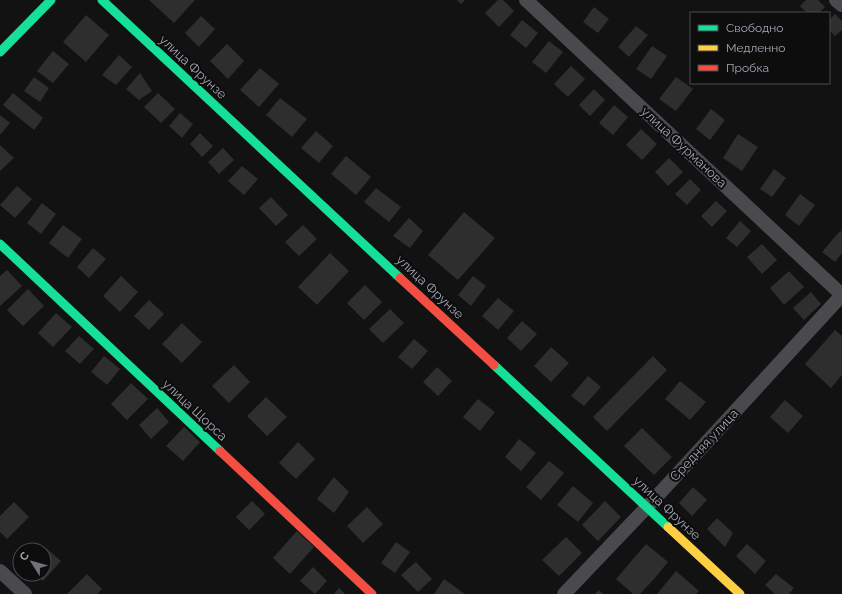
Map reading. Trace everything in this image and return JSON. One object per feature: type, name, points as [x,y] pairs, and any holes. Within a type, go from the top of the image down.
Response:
[{"type":"street","points":[[0,52],[51,0]]},
{"type":"street","name":"улица Фрунзе","points":[[102,0],[740,594]]},
{"type":"street","name":"улица Фурманова","points":[[526,0],[842,295]]},
{"type":"street","points":[[836,0],[842,6]]},
{"type":"street","name":"улица Щорса","points":[[0,244],[372,594]]},
{"type":"street","name":"Средняя улица","points":[[564,594],[647,507],[842,295]]},
{"type":"street","points":[[0,571],[25,594]]},
{"type":"building","points":[[149,0],[195,0],[174,23]]},
{"type":"building","points":[[457,0],[465,0],[461,4]]},
{"type":"building","points":[[498,0],[503,0],[514,11],[499,27],[485,13]]},
{"type":"building","points":[[806,0],[818,0],[825,7],[820,12],[806,12],[800,6]]},
{"type":"building","points":[[594,7],[609,19],[598,33],[583,22]]},
{"type":"building","points":[[835,14],[842,21],[842,30],[835,36],[830,31],[830,19]]},
{"type":"building","points":[[86,15],[109,35],[86,62],[63,42]]},
{"type":"building","points":[[201,16],[215,29],[199,47],[185,33]]},
{"type":"building","points":[[522,20],[538,33],[526,48],[510,35]]},
{"type":"building","points":[[636,26],[648,35],[629,57],[618,47]]},
{"type":"building","points":[[549,41],[563,52],[546,73],[532,62]]},
{"type":"building","points":[[227,44],[244,61],[228,79],[210,61]]},
{"type":"building","points":[[652,46],[667,56],[651,79],[636,69]]},
{"type":"building","points":[[53,51],[69,64],[53,83],[37,71]]},
{"type":"building","points":[[119,55],[132,67],[116,85],[102,75]]},
{"type":"building","points":[[571,66],[585,79],[568,97],[554,84]]},
{"type":"building","points":[[260,68],[279,84],[259,107],[240,90]]},
{"type":"building","points":[[140,73],[152,91],[139,100],[126,89]]},
{"type":"building","points":[[34,77],[49,88],[40,102],[24,91]]},
{"type":"building","points":[[676,77],[693,89],[676,111],[659,99]]},
{"type":"building","points":[[594,89],[605,100],[590,116],[579,105]]},
{"type":"building","points":[[13,93],[43,118],[34,130],[3,105]]},
{"type":"building","points":[[158,93],[175,109],[161,123],[144,107]]},
{"type":"building","points":[[280,98],[307,119],[292,137],[266,115]]},
{"type":"building","points":[[614,105],[628,117],[613,135],[599,123]]},
{"type":"building","points":[[711,109],[725,120],[710,140],[696,129]]},
{"type":"building","points":[[180,113],[193,124],[182,138],[169,126]]},
{"type":"building","points":[[0,115],[10,123],[1,134],[0,133]]},
{"type":"building","points":[[641,129],[657,144],[642,160],[626,145]]},
{"type":"building","points":[[316,131],[333,146],[319,163],[301,148]]},
{"type":"building","points":[[200,133],[213,146],[202,157],[190,144]]},
{"type":"building","points":[[738,134],[758,147],[742,171],[723,158]]},
{"type":"building","points":[[0,145],[14,158],[0,171]]},
{"type":"building","points":[[223,148],[234,160],[219,174],[208,162]]},
{"type":"building","points":[[346,156],[371,177],[356,195],[331,174]]},
{"type":"building","points":[[669,158],[683,172],[668,186],[655,172]]},
{"type":"building","points":[[242,166],[258,179],[244,195],[228,181]]},
{"type":"building","points":[[774,169],[786,178],[772,197],[760,189]]},
{"type":"building","points":[[690,179],[701,190],[687,205],[675,194]]},
{"type":"building","points":[[17,186],[32,199],[15,218],[0,205]]},
{"type":"building","points":[[376,188],[401,207],[389,222],[364,202]]},
{"type":"building","points":[[800,194],[815,205],[799,226],[785,215]]},
{"type":"building","points":[[271,197],[288,215],[276,226],[259,208]]},
{"type":"building","points":[[716,201],[727,211],[712,227],[701,216]]},
{"type":"building","points":[[42,203],[56,214],[41,234],[27,223]]},
{"type":"building","points":[[464,212],[495,238],[458,280],[428,255]]},
{"type":"building","points":[[409,218],[423,231],[410,248],[393,236]]},
{"type":"building","points":[[740,221],[751,231],[737,247],[726,238]]},
{"type":"building","points":[[63,225],[82,239],[68,258],[49,243]]},
{"type":"building","points":[[303,225],[317,239],[299,256],[285,242]]},
{"type":"building","points":[[840,231],[842,232],[842,253],[835,262],[822,252]]},
{"type":"building","points":[[762,244],[777,260],[762,274],[747,257]]},
{"type":"building","points":[[93,248],[106,259],[89,278],[77,267]]},
{"type":"building","points":[[330,253],[349,271],[317,305],[298,287]]},
{"type":"building","points":[[7,270],[22,286],[0,306],[0,276]]},
{"type":"building","points":[[789,271],[804,287],[784,305],[770,288]]},
{"type":"building","points":[[121,276],[138,292],[120,312],[103,296]]},
{"type":"building","points":[[473,276],[486,286],[471,306],[458,295]]},
{"type":"building","points":[[365,285],[382,302],[364,320],[347,303]]},
{"type":"building","points":[[28,289],[44,306],[23,326],[7,310]]},
{"type":"building","points":[[811,292],[821,304],[804,320],[793,308]]},
{"type":"building","points":[[498,298],[514,311],[498,330],[482,316]]},
{"type":"building","points":[[149,300],[164,314],[149,330],[134,316]]},
{"type":"building","points":[[390,309],[404,323],[383,343],[369,329]]},
{"type":"building","points":[[56,313],[72,327],[53,347],[38,333]]},
{"type":"building","points":[[522,321],[537,334],[521,351],[507,338]]},
{"type":"building","points":[[182,323],[202,342],[182,363],[162,344]]},
{"type":"building","points":[[835,330],[842,336],[842,375],[831,388],[805,364]]},
{"type":"building","points":[[79,336],[94,349],[80,364],[65,351]]},
{"type":"building","points":[[414,339],[428,351],[412,369],[398,357]]},
{"type":"building","points":[[551,347],[569,363],[551,382],[534,366]]},
{"type":"building","points":[[104,356],[120,369],[107,385],[91,372]]},
{"type":"building","points":[[653,356],[667,370],[607,431],[593,417]]},
{"type":"building","points":[[234,365],[250,382],[229,403],[212,386]]},
{"type":"building","points":[[437,367],[452,381],[438,396],[423,382]]},
{"type":"building","points":[[588,376],[601,387],[584,406],[571,396]]},
{"type":"building","points":[[680,381],[706,402],[690,420],[665,399]]},
{"type":"building","points":[[131,383],[148,399],[127,420],[111,404]]},
{"type":"building","points":[[266,397],[287,417],[267,436],[247,416]]},
{"type":"building","points":[[478,399],[495,412],[480,431],[463,417]]},
{"type":"building","points":[[785,400],[803,416],[788,433],[770,417]]},
{"type":"building","points":[[157,408],[169,422],[151,439],[139,425]]},
{"type":"building","points":[[184,427],[200,442],[183,461],[166,446]]},
{"type":"building","points":[[642,428],[672,457],[654,475],[624,446]]},
{"type":"building","points":[[519,439],[536,453],[521,471],[505,457]]},
{"type":"building","points":[[298,442],[315,459],[296,479],[279,463]]},
{"type":"building","points":[[549,461],[564,473],[541,500],[526,487]]},
{"type":"building","points":[[334,477],[349,492],[334,513],[317,499]]},
{"type":"building","points":[[573,486],[593,503],[578,522],[557,505]]},
{"type":"building","points":[[693,487],[707,500],[692,516],[679,503]]},
{"type":"building","points":[[252,501],[265,514],[249,530],[236,517]]},
{"type":"building","points":[[605,501],[621,517],[598,541],[582,525]]},
{"type":"building","points":[[14,502],[29,517],[7,539],[0,532],[0,516]]},
{"type":"building","points":[[367,507],[383,524],[363,543],[347,526]]},
{"type":"building","points":[[717,518],[733,533],[725,547],[707,529]]},
{"type":"building","points":[[297,531],[314,547],[290,574],[273,558]]},
{"type":"building","points":[[566,537],[582,553],[559,576],[542,560]]},
{"type":"building","points":[[396,542],[410,552],[395,573],[381,563]]},
{"type":"building","points":[[646,544],[668,562],[640,594],[633,594],[616,579]]},
{"type":"building","points":[[747,544],[766,561],[755,574],[736,556]]},
{"type":"building","points":[[52,553],[61,561],[52,571]]},
{"type":"building","points":[[416,562],[432,579],[418,592],[401,575]]},
{"type":"building","points":[[313,567],[327,581],[315,594],[300,581]]},
{"type":"building","points":[[676,571],[699,591],[696,594],[657,594]]},
{"type":"building","points":[[87,574],[102,589],[97,594],[67,594]]},
{"type":"building","points":[[776,574],[794,588],[789,594],[775,594],[765,585]]},
{"type":"building","points":[[444,579],[465,594],[434,594]]},
{"type":"building","points":[[339,588],[345,594],[334,594]]},
{"type":"building","points":[[599,590],[603,594],[595,594]]},
{"type":"traffic: fast","points":[[0,52],[51,0]]},
{"type":"traffic: fast","points":[[102,0],[400,278]]},
{"type":"traffic: fast","points":[[0,244],[220,451]]},
{"type":"traffic: fast","points":[[494,365],[668,527]]},
{"type":"traffic: slow","points":[[668,527],[740,594]]},
{"type":"traffic: jam","points":[[400,278],[494,365]]},
{"type":"traffic: jam","points":[[220,451],[372,594]]}]
